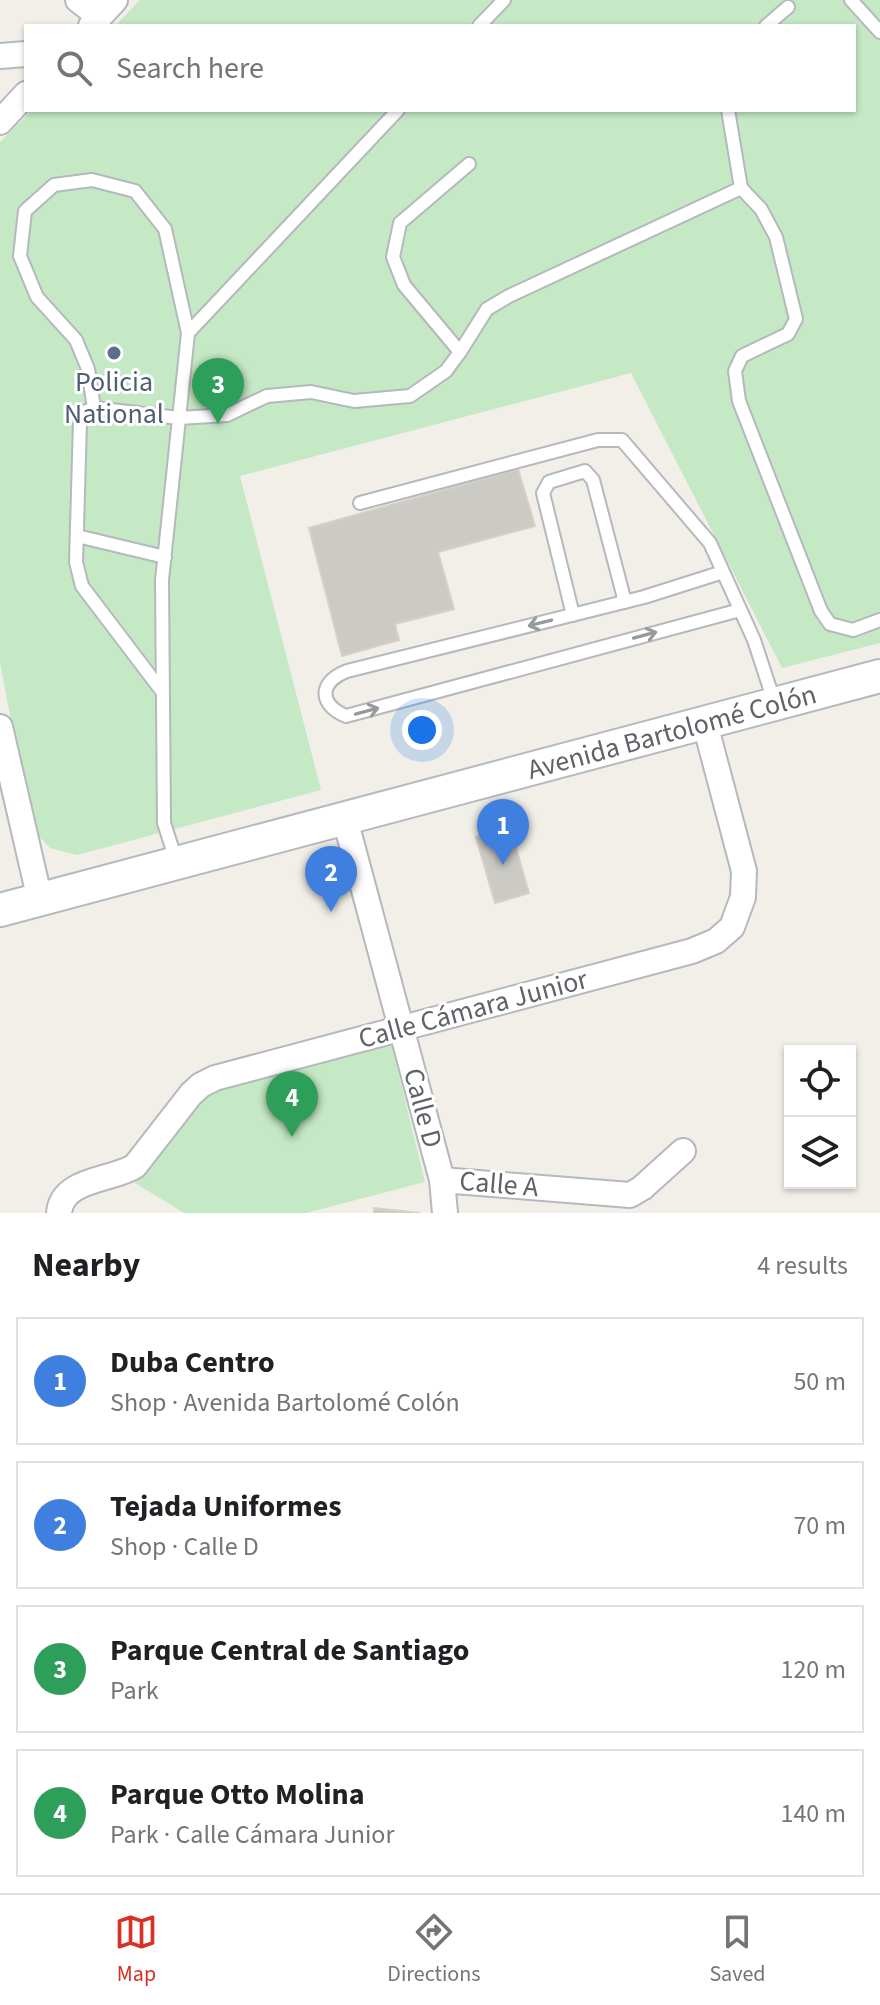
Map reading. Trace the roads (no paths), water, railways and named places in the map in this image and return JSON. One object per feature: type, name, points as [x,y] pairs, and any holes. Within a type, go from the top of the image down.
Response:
[{"type":"main road","name":"Avenida Bartolomé Colón","points":[[0,910],[880,676]]},
{"type":"street","points":[[78,0],[102,14]]},
{"type":"street","points":[[0,56],[24,54]]},
{"type":"street","points":[[0,122],[24,96]]},
{"type":"street","name":"Calle Cámara Junior","points":[[59,1213],[64,1199],[77,1186],[125,1172],[135,1166],[191,1094],[215,1078],[692,951],[716,941],[732,927],[743,897],[744,871],[705,724]]},
{"type":"street","points":[[0,727],[40,900]]},
{"type":"street","name":"Calle D","points":[[345,819],[442,1180],[445,1213]]},
{"type":"street","name":"Calle A","points":[[442,1180],[630,1195],[683,1151]]},
{"type":"lane","points":[[481,24],[504,0]]},
{"type":"lane","points":[[851,0],[880,32]]},
{"type":"lane","points":[[768,24],[788,7]]},
{"type":"lane","points":[[188,333],[396,112]]},
{"type":"lane","points":[[728,112],[741,188],[761,209],[776,237],[796,319],[788,334],[742,356],[735,371],[739,401],[821,611],[830,624],[853,630],[880,620]]},
{"type":"lane","points":[[460,352],[404,285],[393,257],[400,223],[469,164]]},
{"type":"lane","points":[[94,408],[88,369],[76,340],[37,297],[20,256],[25,211],[54,185],[92,180],[135,191],[165,229],[188,333],[165,557],[161,690],[164,823],[177,863]]},
{"type":"lane","points":[[161,690],[82,586],[76,562],[80,421],[84,412],[94,408],[179,418],[227,415],[267,396],[311,392],[354,401],[410,396],[446,371],[487,309],[741,188]]},
{"type":"lane","points":[[360,503],[598,440],[622,440],[710,543],[754,640],[775,704]]},
{"type":"lane","points":[[573,615],[543,493],[549,482],[585,471],[593,480],[625,602]]},
{"type":"lane","points":[[77,536],[165,557]]},
{"type":"lane","points":[[723,572],[625,602],[347,671],[332,677],[325,688],[327,702],[335,711],[346,716],[740,610]]},
{"type":"place","name":"Policia National","points":[[114,353]]},
{"type":"place","name":"Parque Central de Santiago","points":[[218,424]]},
{"type":"place","name":"Duba Centro","points":[[503,865]]},
{"type":"place","name":"Tejada Uniformes","points":[[331,912]]},
{"type":"place","name":"Parque Otto Molina","points":[[292,1137]]}]
